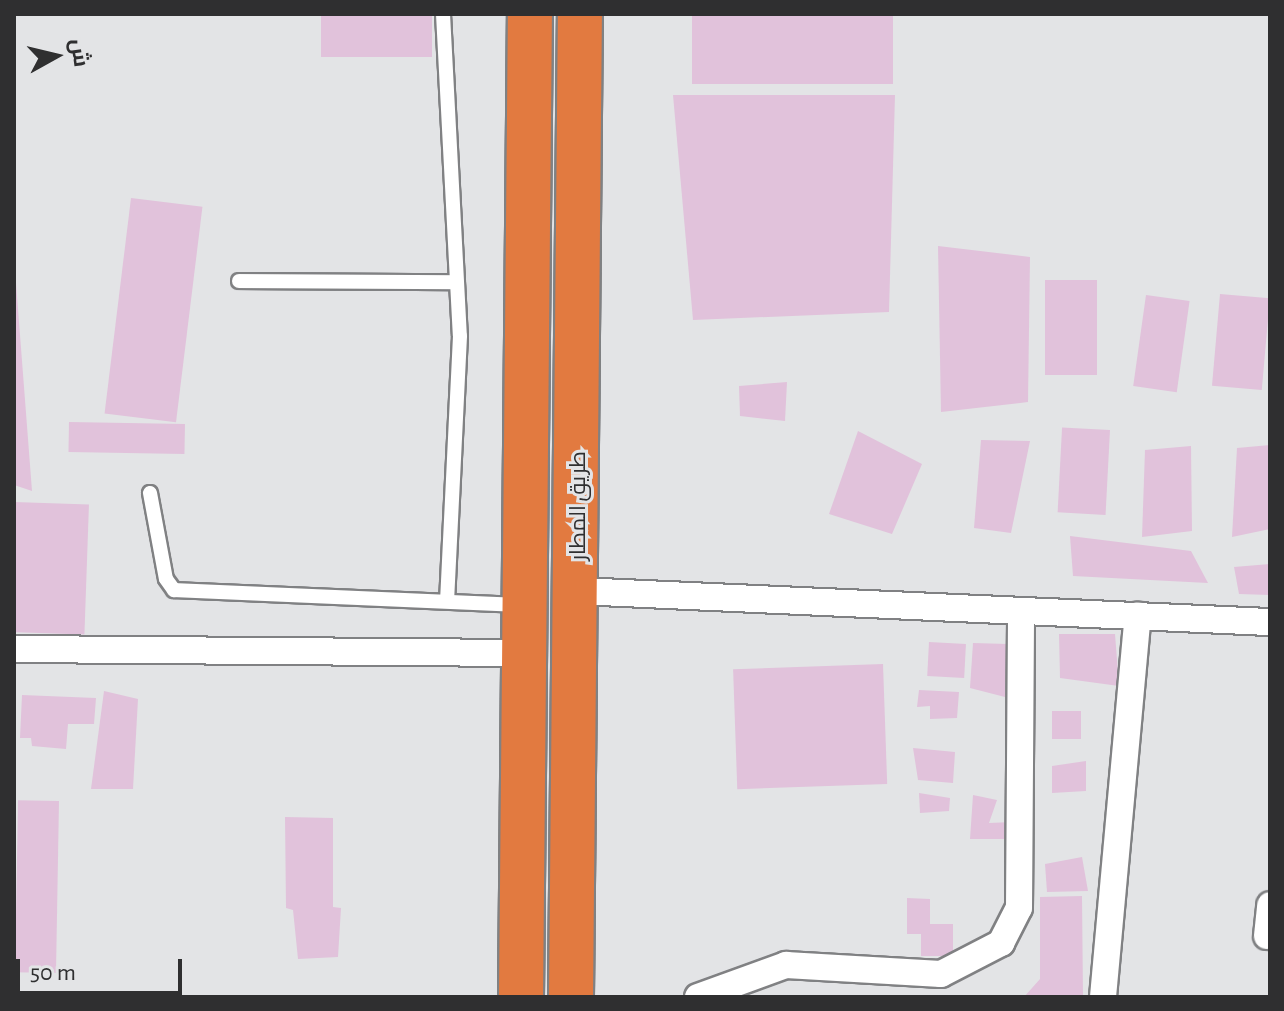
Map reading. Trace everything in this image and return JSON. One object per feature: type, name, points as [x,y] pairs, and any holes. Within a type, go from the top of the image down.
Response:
[{"type":"highway","points":[[521,997],[530,14]]},
{"type":"highway","name":"طريق المطار","points":[[571,997],[578,591],[580,14]]},
{"type":"street","points":[[578,591],[1270,622]]},
{"type":"street","points":[[698,997],[786,965],[941,974],[1001,943],[1019,908],[1021,611]]},
{"type":"street","points":[[1103,997],[1138,616]]},
{"type":"street","points":[[14,649],[524,653]]},
{"type":"street","points":[[1267,936],[1270,905]]},
{"type":"lane","points":[[443,14],[453,282],[460,336],[447,599]]},
{"type":"lane","points":[[239,281],[453,282]]},
{"type":"lane","points":[[150,493],[166,579],[174,590],[447,599],[524,605]]},
{"type":"building","points":[[321,14],[432,14],[432,57],[321,57]]},
{"type":"building","points":[[692,14],[893,14],[893,84],[692,84]]},
{"type":"building","points":[[673,95],[895,95],[889,312],[693,320]]},
{"type":"building","points":[[131,198],[202,207],[176,422],[105,413]]},
{"type":"building","points":[[938,246],[1030,257],[1028,402],[941,412]]},
{"type":"building","points":[[1045,280],[1097,280],[1097,375],[1045,375]]},
{"type":"building","points":[[16,283],[32,491],[14,485]]},
{"type":"building","points":[[1220,294],[1270,298],[1262,390],[1212,386]]},
{"type":"building","points":[[1146,295],[1190,301],[1177,392],[1133,386]]},
{"type":"building","points":[[787,382],[785,421],[740,416],[739,386]]},
{"type":"building","points":[[69,422],[185,424],[184,454],[68,452]]},
{"type":"building","points":[[1062,427],[1110,430],[1106,515],[1058,512]]},
{"type":"building","points":[[858,431],[922,464],[892,534],[829,514]]},
{"type":"building","points":[[981,440],[1030,441],[1011,533],[974,528]]},
{"type":"building","points":[[1270,445],[1270,529],[1232,537],[1237,448]]},
{"type":"building","points":[[1191,446],[1192,531],[1142,537],[1145,450]]},
{"type":"building","points":[[14,502],[89,505],[84,635],[14,632]]},
{"type":"building","points":[[1070,536],[1191,551],[1208,583],[1073,576]]},
{"type":"building","points":[[1270,564],[1270,595],[1239,594],[1234,567]]},
{"type":"building","points":[[1059,634],[1115,634],[1119,686],[1060,678]]},
{"type":"building","points":[[929,642],[966,644],[964,678],[927,676]]},
{"type":"building","points":[[973,643],[1008,644],[1005,697],[970,688]]},
{"type":"building","points":[[883,664],[887,784],[737,789],[733,669]]},
{"type":"building","points":[[919,690],[959,692],[957,718],[930,719],[930,706],[917,707]]},
{"type":"building","points":[[104,691],[138,699],[133,789],[91,789]]},
{"type":"building","points":[[22,695],[96,698],[94,724],[68,724],[66,749],[32,746],[31,738],[20,738]]},
{"type":"building","points":[[1052,711],[1081,711],[1081,739],[1052,739]]},
{"type":"building","points":[[913,748],[955,752],[953,783],[918,780]]},
{"type":"building","points":[[1086,761],[1086,791],[1052,793],[1052,766]]},
{"type":"building","points":[[919,793],[950,798],[949,811],[920,813]]},
{"type":"building","points":[[973,795],[997,800],[989,823],[1013,822],[1010,839],[970,839]]},
{"type":"building","points":[[18,800],[59,801],[56,973],[15,972]]},
{"type":"building","points":[[285,817],[333,818],[333,907],[341,908],[338,957],[298,959],[293,910],[286,908]]},
{"type":"building","points":[[1082,857],[1088,891],[1047,892],[1045,864]]},
{"type":"building","points":[[1082,896],[1083,997],[1024,997],[1040,979],[1040,897]]},
{"type":"building","points":[[907,898],[930,899],[930,924],[953,924],[953,956],[921,956],[921,934],[907,934]]}]
